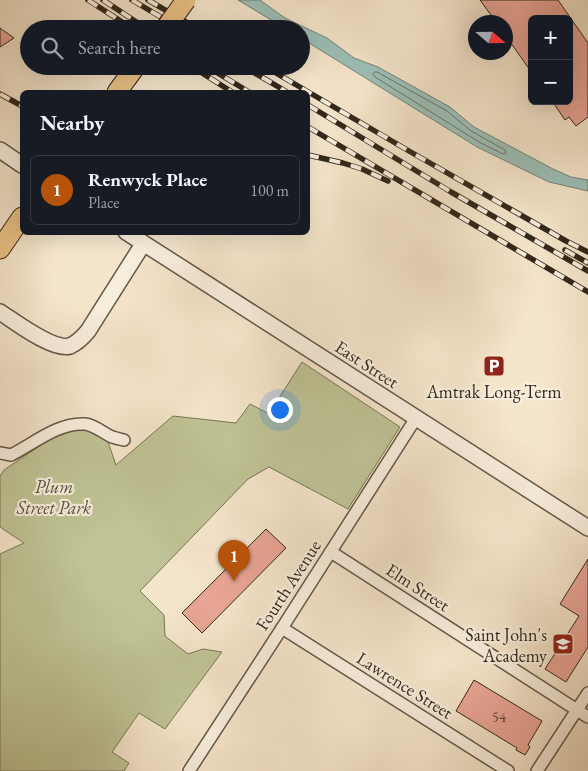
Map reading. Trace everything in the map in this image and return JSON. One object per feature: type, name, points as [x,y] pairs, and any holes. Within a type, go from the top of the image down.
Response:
[{"type":"main road","points":[[172,20],[186,0]]},
{"type":"main road","points":[[118,90],[129,75]]},
{"type":"main road","points":[[3,244],[20,220]]},
{"type":"street","points":[[0,150],[20,164]]},
{"type":"street","name":"East Street","points":[[130,235],[588,528]]},
{"type":"street","points":[[0,312],[50,343],[70,346],[83,338],[143,244]]},
{"type":"street","name":"Fourth Avenue","points":[[189,771],[416,418]]},
{"type":"street","points":[[0,453],[11,455],[55,430],[72,425],[86,424],[98,428],[112,437],[124,440]]},
{"type":"street","name":"Elm Street","points":[[331,552],[588,717]]},
{"type":"street","name":"Lawrence Street","points":[[282,628],[508,771]]},
{"type":"street","points":[[537,771],[588,693]]},
{"type":"green space","name":"Plum Street Park","points":[[302,362],[400,427],[348,509],[269,467],[248,479],[140,591],[164,615],[165,636],[188,654],[203,649],[222,652],[165,729],[139,713],[112,752],[129,763],[124,771],[0,771],[0,554],[24,543],[0,527],[0,476],[4,470],[51,438],[67,431],[87,429],[107,439],[116,465],[173,416],[236,423],[250,404],[275,417],[277,401]]},
{"type":"water","points":[[238,0],[260,0],[289,20],[271,20]]},
{"type":"water","points":[[310,30],[327,38],[354,58],[378,67],[450,107],[474,127],[553,169],[571,177],[588,180],[588,191],[549,182],[477,147],[310,44]]},
{"type":"building","points":[[480,0],[558,0],[568,15],[528,15],[528,67],[513,46],[513,15],[491,15]]},
{"type":"building","points":[[573,22],[588,43],[588,117],[576,126],[569,117],[565,120],[555,105],[573,105]]},
{"type":"building","points":[[0,28],[14,38],[0,47]]},
{"type":"building","points":[[266,529],[286,548],[202,633],[182,613]]},
{"type":"building","points":[[588,559],[588,647],[566,682],[545,669],[579,616],[560,604]]},
{"type":"building","points":[[474,680],[542,721],[528,745],[530,747],[525,755],[516,750],[517,748],[456,711]]},
{"type":"railway","points":[[88,0],[119,20]]},
{"type":"railway","points":[[103,0],[133,20]]},
{"type":"railway","points":[[132,0],[166,20]]},
{"type":"railway","points":[[148,0],[182,20]]},
{"type":"railway","points":[[205,75],[229,90]]},
{"type":"railway","points":[[221,75],[246,90]]},
{"type":"railway","points":[[258,75],[284,90]]},
{"type":"railway","points":[[279,75],[305,90]]},
{"type":"railway","points":[[310,93],[588,252]]},
{"type":"railway","points":[[0,94],[20,105]]},
{"type":"railway","points":[[310,106],[451,192],[588,271]]},
{"type":"railway","points":[[310,128],[588,292]]},
{"type":"railway","points":[[310,155],[362,169],[388,181]]},
{"type":"railway","points":[[565,250],[588,263]]},
{"type":"place","name":"Amtrak Long-Term","points":[[494,366]]},
{"type":"place","name":"Renwyck Place","points":[[234,581]]},
{"type":"place","name":"Saint John's Academy","points":[[563,644]]}]
